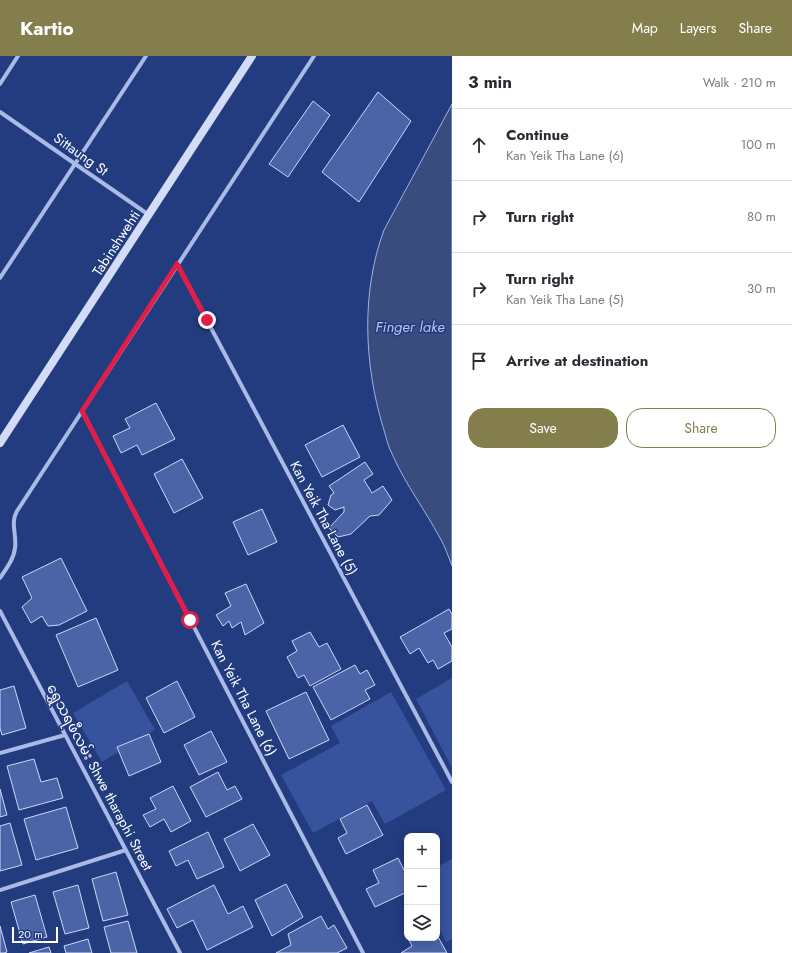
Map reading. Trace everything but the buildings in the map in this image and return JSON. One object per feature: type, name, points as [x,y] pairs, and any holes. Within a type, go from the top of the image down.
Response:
[{"type":"main road","name":"Tabinshwehti","points":[[0,443],[252,56]]},
{"type":"street","points":[[0,84],[18,56]]},
{"type":"street","points":[[0,278],[146,56]]},
{"type":"street","points":[[0,578],[8,566],[14,552],[13,519],[177,264],[314,56]]},
{"type":"street","name":"Sittaung St","points":[[0,112],[76,163],[149,215]]},
{"type":"street","name":"Kan Yeik Tha Lane (5)","points":[[177,264],[452,782]]},
{"type":"street","name":"Kan Yeik Tha Lane (6)","points":[[82,411],[363,953]]},
{"type":"street","name":"ရွှေသရဖီလမ်း Shwe tharaphi Street","points":[[0,611],[180,953]]},
{"type":"street","points":[[0,753],[65,735]]},
{"type":"street","points":[[0,890],[126,850]]},
{"type":"shaded area","points":[[452,678],[452,768],[416,699]]},
{"type":"shaded area","points":[[127,681],[155,730],[102,762],[73,713]]},
{"type":"shaded area","points":[[391,692],[446,790],[385,824],[372,801],[313,833],[281,775],[340,743],[331,726]]},
{"type":"shaded area","points":[[452,859],[452,939],[446,942],[440,930],[440,865]]},
{"type":"water","name":"Finger lake","points":[[452,104],[452,566],[442,541],[404,477],[388,445],[372,378],[368,328],[371,278],[384,230]]},
{"type":"route","points":[[190,620],[82,411],[177,264],[207,320]]}]
